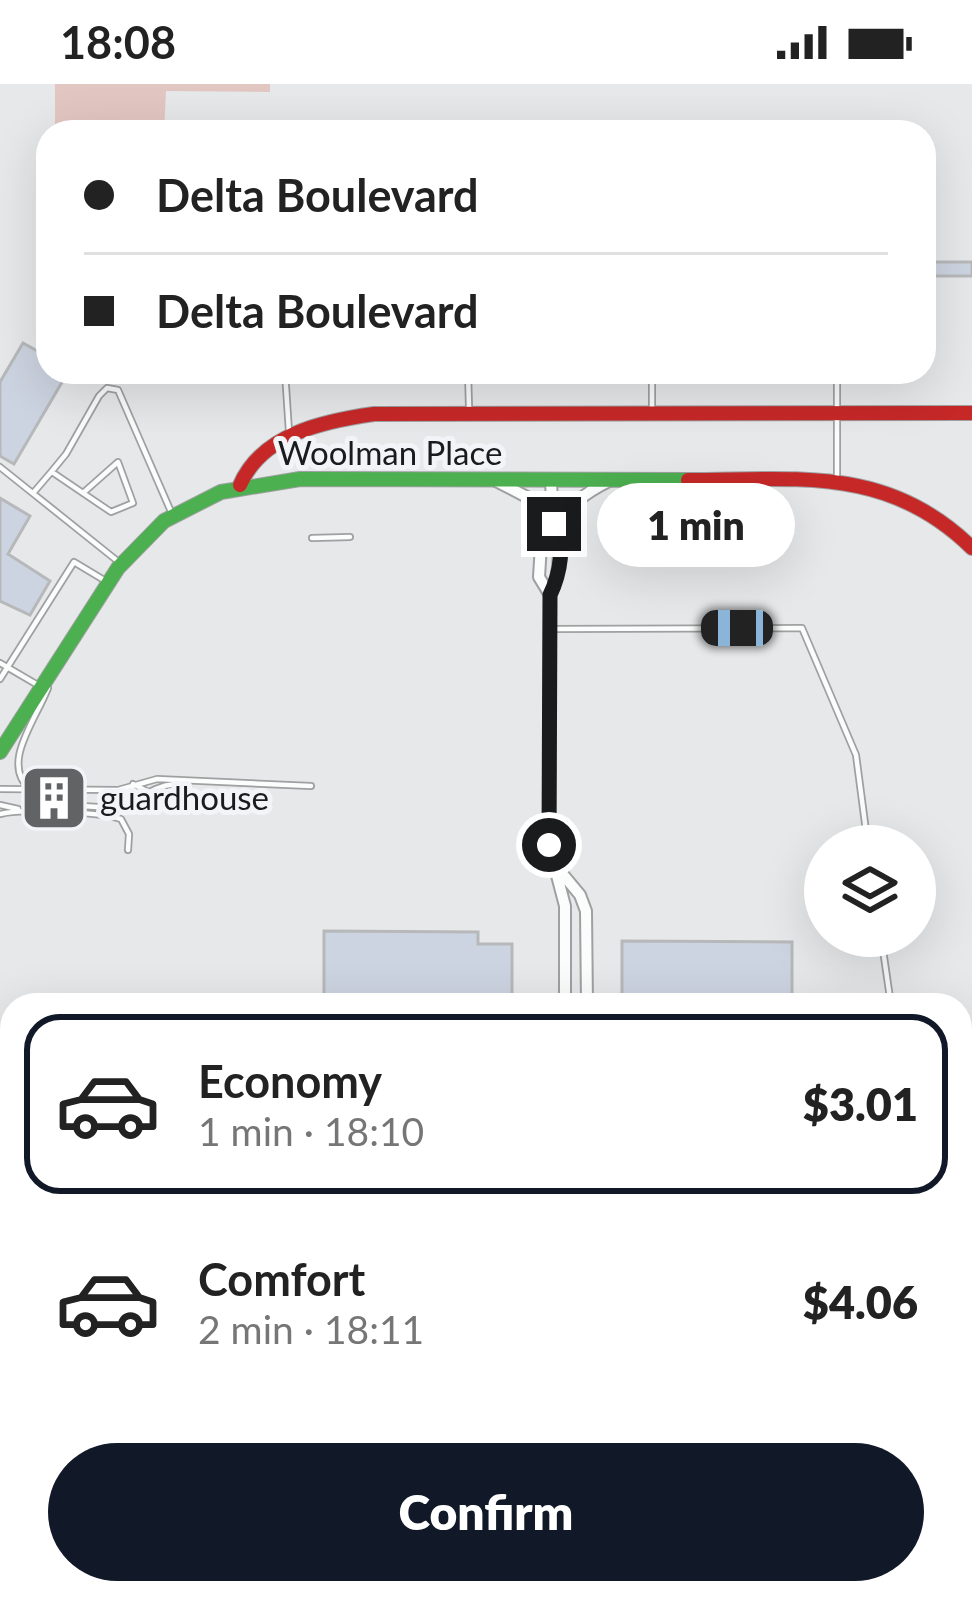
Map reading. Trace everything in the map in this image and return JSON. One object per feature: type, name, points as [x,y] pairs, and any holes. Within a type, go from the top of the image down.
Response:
[{"type":"street","points":[[240,485],[248,467],[289,437],[355,416],[972,413]]},
{"type":"street","name":"Woolman Place","points":[[0,752],[120,563],[172,514],[240,485],[300,479],[837,480],[862,483],[914,503],[972,548]]},
{"type":"street","points":[[493,480],[527,497],[542,528],[539,577],[550,595]]},
{"type":"street","points":[[551,480],[551,515],[559,532]]},
{"type":"street","points":[[565,993],[565,905],[549,845],[550,595],[559,577],[563,517],[576,501],[611,480]]},
{"type":"street","points":[[542,528],[551,515]]},
{"type":"street","points":[[558,868],[580,895],[586,911],[586,993]]},
{"type":"lane","points":[[286,384],[289,437]]},
{"type":"lane","points":[[468,384],[469,413]]},
{"type":"lane","points":[[651,384],[652,414]]},
{"type":"lane","points":[[837,384],[837,480]]},
{"type":"lane","points":[[34,492],[107,388],[122,396],[172,514]]},
{"type":"lane","points":[[52,471],[83,493],[111,512],[133,503],[118,462],[83,493]]},
{"type":"lane","points":[[0,467],[120,563]]},
{"type":"lane","points":[[312,538],[350,537]]},
{"type":"lane","points":[[0,679],[3,665],[74,562],[106,582]]},
{"type":"lane","points":[[550,628],[802,628],[856,755],[865,825]]},
{"type":"lane","points":[[30,789],[19,778],[16,756],[37,717],[58,659]]},
{"type":"lane","points":[[3,665],[40,687]]},
{"type":"lane","points":[[0,788],[118,790],[158,779],[311,786]]},
{"type":"lane","points":[[49,811],[68,803],[123,806],[153,787],[187,783]]},
{"type":"lane","points":[[133,784],[166,801]]},
{"type":"lane","points":[[0,805],[30,811]]},
{"type":"lane","points":[[0,814],[49,811],[121,819],[129,834],[128,850]]},
{"type":"lane","points":[[883,957],[889,993]]},
{"type":"shaded area","points":[[55,84],[270,84],[270,92],[166,91],[165,120],[55,120]]},
{"type":"building","points":[[936,262],[972,262],[972,276],[936,276]]},
{"type":"building","points":[[23,343],[36,350],[36,384],[61,384],[14,464],[0,456],[0,382]]},
{"type":"building","points":[[0,498],[30,516],[8,554],[50,581],[30,615],[0,601]]},
{"type":"building","points":[[324,931],[478,932],[478,944],[512,944],[512,993],[324,993]]},
{"type":"building","points":[[622,941],[792,942],[792,993],[622,993]]},
{"type":"traffic: fast","points":[[0,752],[118,568],[164,521],[221,492],[300,479],[688,480]]},
{"type":"traffic: jam","points":[[240,485],[263,453],[279,442],[315,426],[374,414],[972,413]]},
{"type":"traffic: jam","points":[[688,480],[803,480],[874,490],[940,521],[972,548]]},
{"type":"place","name":"guardhouse","points":[[54,798]]},
{"type":"route","points":[[549,845],[550,595],[559,577],[559,532],[554,524]]}]
